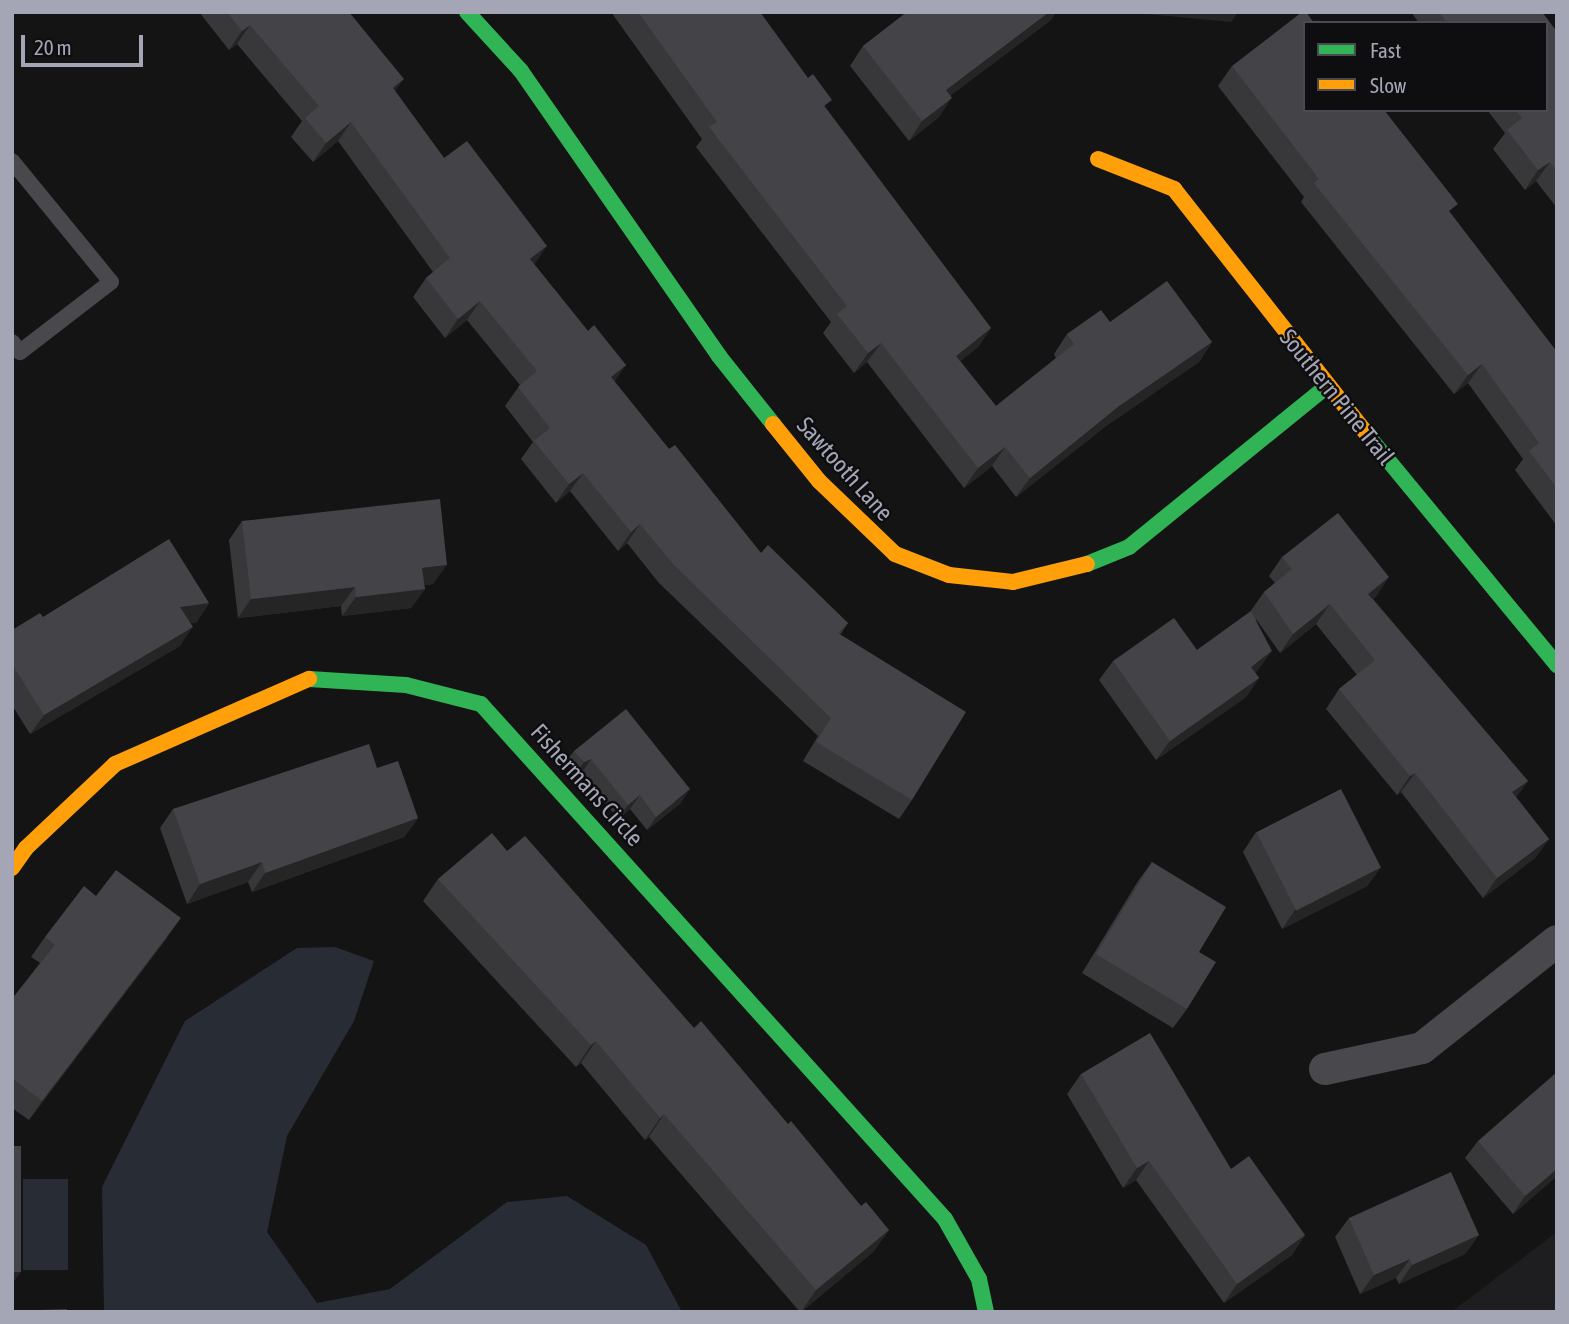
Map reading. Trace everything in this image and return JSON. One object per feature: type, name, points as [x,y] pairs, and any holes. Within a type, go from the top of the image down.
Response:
[{"type":"street","name":"Sawtooth Lane","points":[[467,12],[521,71],[719,356],[819,481],[895,554],[949,575],[1013,582],[1068,571],[1129,547],[1327,386]]},
{"type":"street","name":"Southern Pine Trail","points":[[1098,159],[1174,189],[1327,386],[1557,665]]},
{"type":"street","name":"Fishermans Circle","points":[[12,868],[26,848],[115,764],[311,678],[406,685],[481,704],[945,1219],[979,1279],[986,1312]]},
{"type":"street","points":[[1325,1069],[1422,1048],[1557,941]]},
{"type":"lane","points":[[12,160],[111,282],[20,352],[12,342]]},
{"type":"shaded area","points":[[335,947],[374,961],[354,1021],[287,1136],[267,1232],[317,1303],[390,1289],[507,1202],[567,1196],[646,1245],[682,1312],[104,1312],[102,1187],[185,1021],[297,948]]},
{"type":"shaded area","points":[[23,1179],[68,1179],[68,1270],[23,1270]]},
{"type":"shaded area","points":[[1557,1232],[1557,1312],[1451,1312]]},
{"type":"building","points":[[227,12],[349,12],[404,79],[393,88],[444,158],[467,141],[547,246],[530,259],[588,331],[594,325],[626,365],[611,377],[669,449],[675,445],[761,553],[768,545],[848,623],[838,633],[966,712],[912,800],[816,742],[831,718],[673,564],[640,524],[631,532],[583,473],[569,484],[534,441],[550,428],[518,387],[537,371],[480,301],[458,319],[426,278],[450,258],[351,122],[326,143],[305,118],[319,106],[250,25],[242,31]]},
{"type":"building","points":[[638,12],[760,12],[808,78],[813,74],[832,100],[824,106],[991,328],[956,356],[996,406],[1074,344],[1067,334],[1101,310],[1110,322],[1167,281],[1212,342],[1119,406],[1030,478],[1005,447],[978,468],[881,343],[868,353],[837,314],[847,306],[709,127],[717,122]]},
{"type":"building","points":[[907,12],[1049,12],[946,90],[952,98],[922,121],[863,46]]},
{"type":"building","points":[[1302,12],[1306,12],[1313,21],[1303,21],[1303,112],[1386,112],[1458,204],[1449,211],[1557,352],[1557,488],[1529,451],[1539,443],[1482,364],[1468,375],[1314,183],[1319,179],[1232,66]]},
{"type":"building","points":[[1439,12],[1542,12],[1557,32],[1557,171],[1550,162],[1538,170],[1507,130],[1522,118],[1518,112],[1548,112],[1548,21],[1446,21]]},
{"type":"building","points":[[440,499],[447,565],[422,568],[425,589],[356,597],[355,587],[251,599],[242,521]]},
{"type":"building","points":[[1338,513],[1389,577],[1368,594],[1528,781],[1512,792],[1549,839],[1497,878],[1415,773],[1410,776],[1339,689],[1375,660],[1330,604],[1293,634],[1264,592],[1292,569],[1282,557]]},
{"type":"building","points":[[169,539],[209,603],[180,607],[193,627],[44,715],[12,664],[12,630],[40,613],[43,617]]},
{"type":"building","points":[[1251,611],[1272,651],[1251,667],[1259,678],[1170,741],[1113,661],[1174,618],[1197,650]]},
{"type":"building","points":[[626,709],[690,789],[656,817],[640,795],[628,805],[591,759],[584,762],[574,751]]},
{"type":"building","points":[[369,744],[377,768],[398,761],[418,818],[265,873],[262,862],[200,884],[173,809]]},
{"type":"building","points":[[1341,789],[1381,867],[1296,911],[1256,832]]},
{"type":"building","points":[[492,833],[507,851],[525,836],[694,1028],[701,1021],[788,1124],[791,1121],[861,1206],[866,1202],[889,1230],[816,1290],[664,1114],[660,1118],[596,1041],[591,1045],[438,879]]},
{"type":"building","points":[[1152,862],[1226,907],[1199,952],[1216,962],[1187,1009],[1096,954]]},
{"type":"building","points":[[116,870],[181,918],[42,1101],[12,1078],[12,999],[55,945],[45,937],[84,886],[96,896]]},
{"type":"building","points":[[1150,1033],[1231,1169],[1249,1156],[1305,1235],[1237,1284],[1149,1161],[1137,1168],[1081,1074]]},
{"type":"building","points":[[1557,1072],[1557,1169],[1525,1196],[1478,1141]]},
{"type":"building","points":[[12,1146],[21,1146],[21,1272],[12,1272]]},
{"type":"building","points":[[1451,1172],[1479,1235],[1412,1265],[1410,1259],[1374,1275],[1349,1218]]},
{"type":"building","points":[[67,1309],[67,1312],[12,1312],[12,1311]]},
{"type":"traffic: fast","points":[[467,12],[521,71],[719,356],[773,424]]},
{"type":"traffic: fast","points":[[1087,564],[1129,547],[1327,386]]},
{"type":"traffic: fast","points":[[1369,437],[1557,665]]},
{"type":"traffic: fast","points":[[309,679],[406,685],[481,704],[945,1219],[979,1279],[986,1312]]},
{"type":"traffic: slow","points":[[1098,159],[1174,189],[1369,437]]},
{"type":"traffic: slow","points":[[773,424],[819,481],[895,554],[949,575],[1013,582],[1087,564]]},
{"type":"traffic: slow","points":[[12,868],[26,848],[115,764],[309,679]]}]
